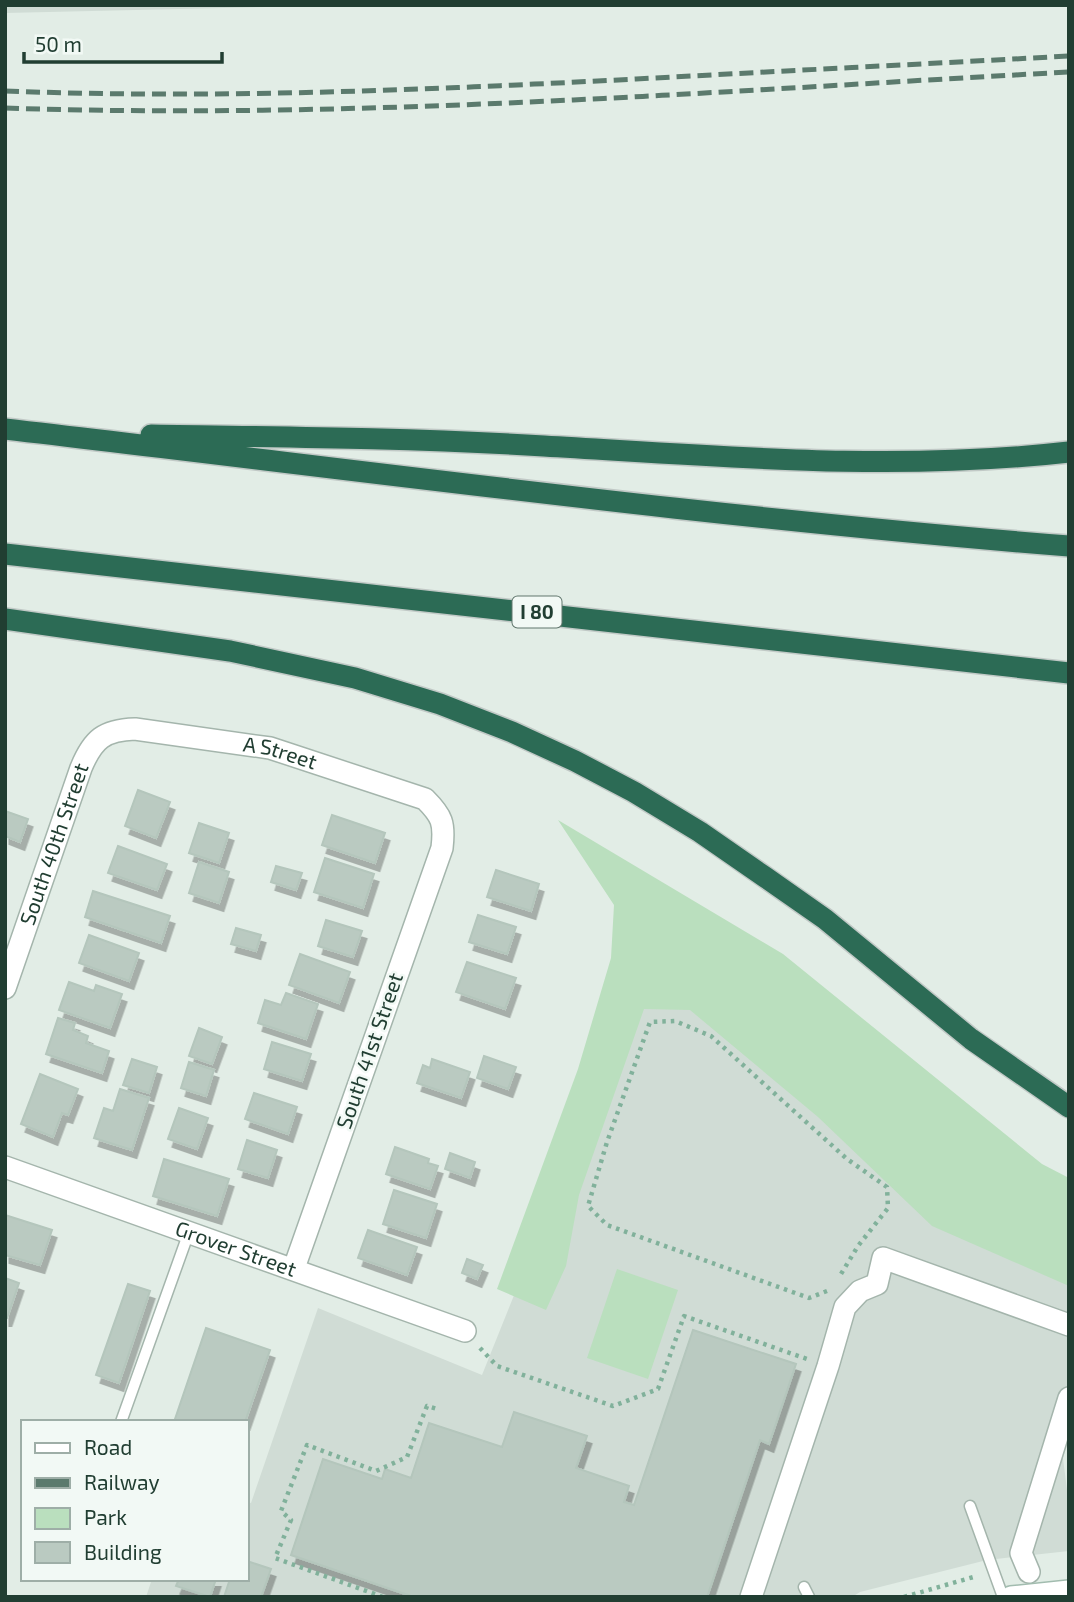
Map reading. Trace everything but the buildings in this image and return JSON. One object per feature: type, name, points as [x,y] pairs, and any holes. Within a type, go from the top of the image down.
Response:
[{"type":"highway","points":[[5,429],[566,496],[898,532],[1069,546]]},
{"type":"highway","points":[[34,433],[433,440],[891,463],[966,461],[1069,452]]},
{"type":"highway","points":[[898,532],[1069,556]]},
{"type":"highway","name":"I 80","points":[[5,554],[1069,673]]},
{"type":"highway","points":[[5,619],[230,651],[355,678],[440,704],[537,744],[634,792],[700,832],[825,919],[971,1040],[1069,1107]]},
{"type":"street","name":"A Street","points":[[94,742],[106,734],[135,729],[270,748],[425,799],[438,813],[444,832]]},
{"type":"street","name":"South 40th Street","points":[[5,988],[81,768],[94,742]]},
{"type":"street","name":"South 41st Street","points":[[294,1268],[442,848],[444,832]]},
{"type":"street","name":"Grover Street","points":[[5,1167],[465,1331]]},
{"type":"street","points":[[751,1597],[845,1307],[860,1291],[877,1284],[883,1258],[1069,1325]]},
{"type":"street","points":[[1029,1572],[1021,1553],[1069,1398]]},
{"type":"street","points":[[1011,1597],[1069,1591]]},
{"type":"lane","points":[[122,1420],[189,1231]]},
{"type":"lane","points":[[970,1506],[1003,1597]]},
{"type":"path","points":[[675,1021],[711,1036],[847,1159],[887,1187],[888,1208],[858,1246],[832,1288],[809,1298],[607,1225],[589,1206],[607,1142],[650,1022],[675,1021]]},
{"type":"path","points":[[832,1288],[845,1307]]},
{"type":"path","points":[[465,1331],[497,1366],[613,1406],[658,1389],[684,1315],[828,1366]]},
{"type":"path","points":[[383,1597],[275,1558],[291,1520],[281,1511],[307,1445],[376,1471],[407,1457],[427,1406],[437,1409]]},
{"type":"shaded area","points":[[5,5],[357,5],[5,13]]},
{"type":"shaded area","points":[[645,969],[1069,1281],[1069,1430],[1062,1451],[1069,1505],[1069,1551],[987,1560],[860,1592],[852,1597],[146,1597],[151,1581],[248,1581],[248,1502],[251,1503],[318,1308],[482,1375]]},
{"type":"green space","points":[[558,820],[783,954],[1042,1164],[1069,1178],[1069,1286],[932,1226],[818,1117],[690,1010],[644,1009],[579,1195],[566,1266],[546,1310],[497,1289],[578,1069],[611,958],[614,905]]},
{"type":"green space","points":[[617,1269],[678,1290],[648,1379],[587,1358]]},
{"type":"railway","points":[[5,91],[242,94],[400,90],[1069,56]]},
{"type":"railway","points":[[5,108],[138,111],[404,107],[1069,72]]}]
